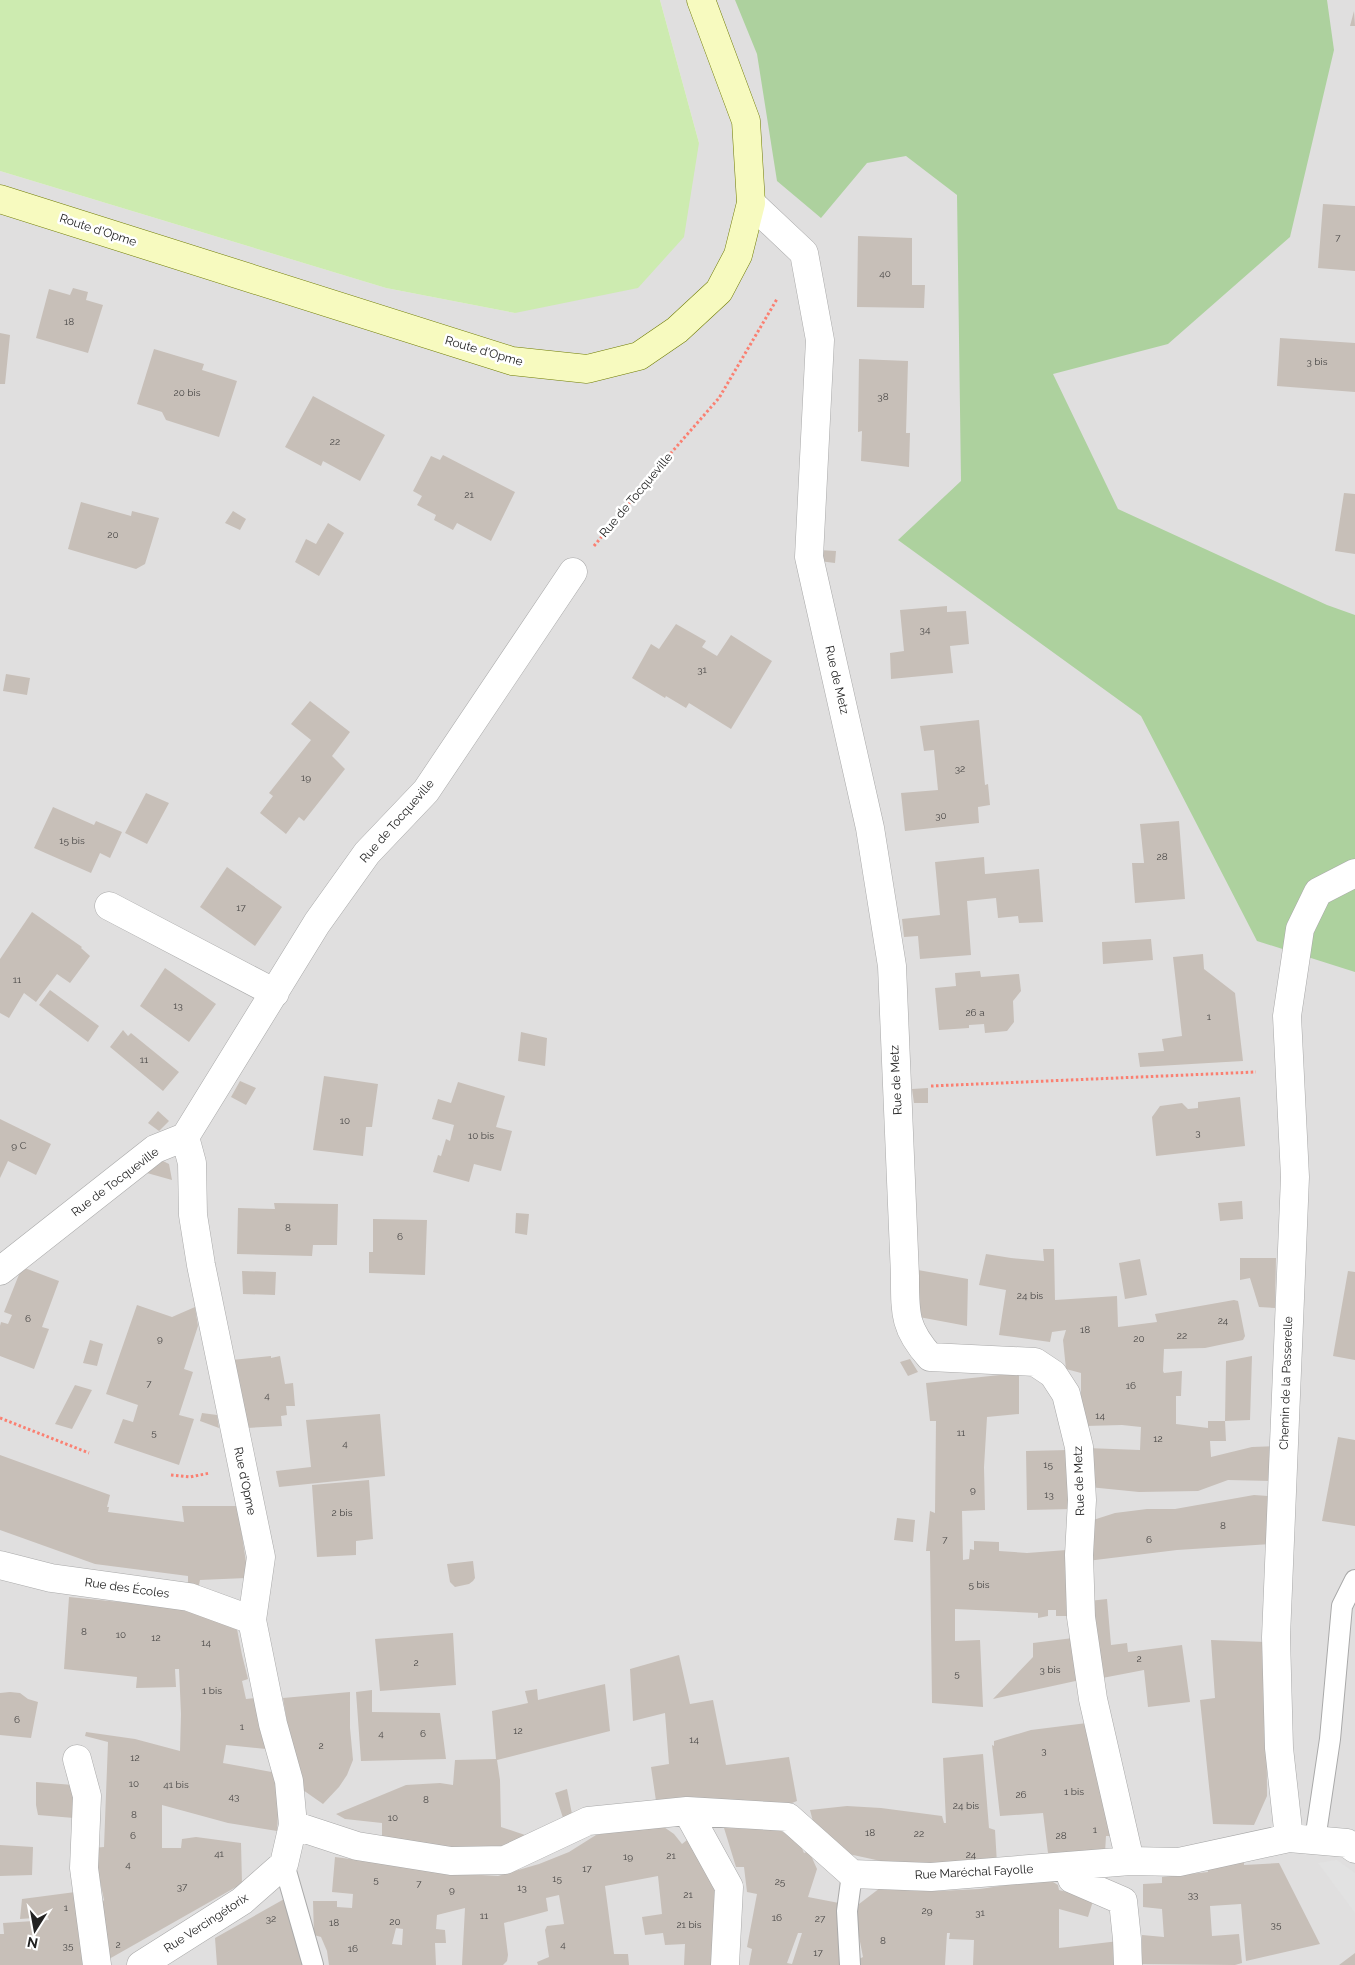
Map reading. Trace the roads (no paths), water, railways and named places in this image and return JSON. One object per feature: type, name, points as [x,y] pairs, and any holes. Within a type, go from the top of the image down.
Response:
[{"type":"main road","name":"Route d'Opme","points":[[0,199],[512,361],[587,369],[639,356],[676,330],[719,291],[738,255],[751,203],[746,121],[701,0]]},
{"type":"street","name":"Rue de Metz","points":[[751,203],[804,253],[820,340],[809,557],[870,828],[892,966],[905,1314],[916,1342],[930,1357],[1036,1362],[1053,1374],[1066,1394],[1079,1456],[1082,1500],[1079,1555],[1081,1617],[1093,1699],[1130,1861]]},
{"type":"street","name":"Rue de Tocqueville","points":[[0,1271],[155,1149],[185,1137],[275,993],[316,923],[367,853],[426,791],[573,572]]},
{"type":"street","name":"Chemin de la Passerelle","points":[[1302,1839],[1279,1748],[1276,1638],[1294,1177],[1288,1016],[1300,929],[1318,892],[1355,873]]},
{"type":"street","points":[[109,906],[275,993]]},
{"type":"street","name":"Rue d'Opme","points":[[185,1137],[192,1163],[193,1215],[201,1265],[261,1557],[252,1620],[273,1724],[289,1781],[293,1825]]},
{"type":"street","name":"Rue des Écoles","points":[[0,1565],[51,1578],[189,1597],[252,1620]]},
{"type":"street","points":[[77,1759],[87,1796],[84,1868],[98,1965]]},
{"type":"street","points":[[687,1811],[729,1887],[725,1965]]},
{"type":"street","points":[[284,1864],[293,1825],[358,1846],[451,1861],[505,1860],[588,1822],[687,1811],[788,1817],[852,1874]]},
{"type":"street","name":"Rue Maréchal Fayolle","points":[[852,1874],[931,1877],[1130,1861],[1179,1862],[1302,1839],[1347,1843],[1355,1848]]},
{"type":"street","name":"Rue Vercingétorix","points":[[141,1965],[242,1901],[284,1864]]},
{"type":"street","points":[[1067,1866],[1072,1880],[1123,1901],[1128,1939],[1128,1965]]},
{"type":"lane","points":[[1302,1839],[1330,1740],[1342,1606],[1355,1580]]},
{"type":"lane","points":[[284,1864],[313,1965]]},
{"type":"lane","points":[[850,1965],[847,1911],[852,1874]]}]
